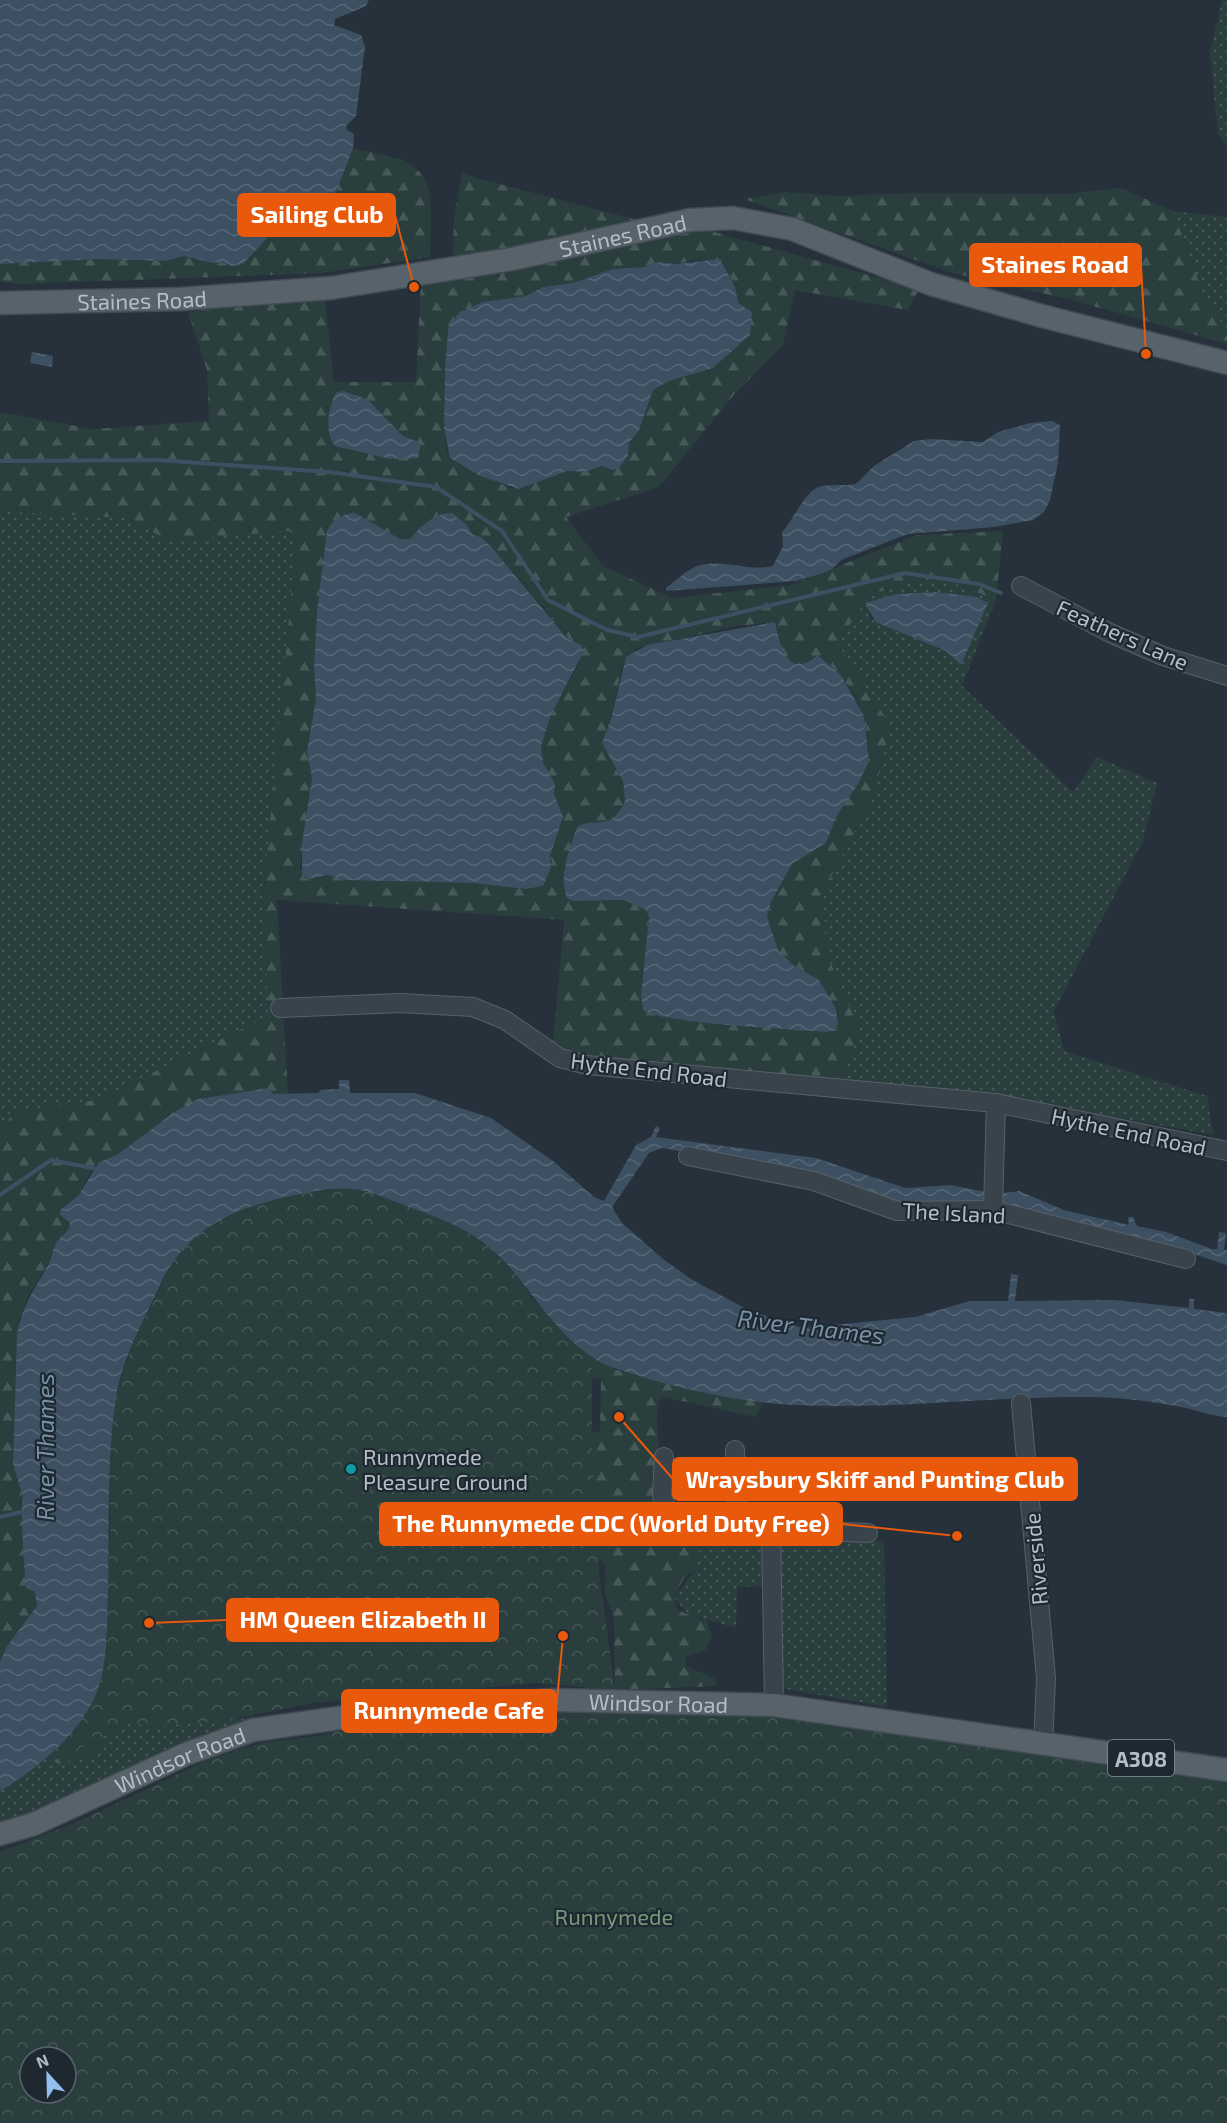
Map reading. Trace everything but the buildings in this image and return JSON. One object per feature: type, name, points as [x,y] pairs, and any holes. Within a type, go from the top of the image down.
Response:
[{"type":"main road","name":"Staines Road","points":[[0,303],[180,299],[331,288],[512,259],[690,220],[733,218],[792,230],[942,288],[1227,363]]},
{"type":"main road","name":"Windsor Road","points":[[0,1834],[34,1824],[221,1740],[253,1730],[295,1723],[469,1704],[552,1700],[774,1705],[1227,1770]]},
{"type":"street","name":"Feathers Lane","points":[[1020,586],[1110,633],[1163,656],[1227,676]]},
{"type":"street","name":"Hythe End Road","points":[[280,1008],[400,1003],[473,1007],[506,1020],[560,1058],[587,1065],[996,1103],[1227,1151]]},
{"type":"street","points":[[993,1210],[996,1103]]},
{"type":"street","name":"The Island","points":[[688,1156],[814,1181],[897,1210],[993,1210],[1186,1259]]},
{"type":"street","name":"Riverside","points":[[1021,1403],[1046,1678],[1042,1745]]},
{"type":"street","points":[[735,1450],[738,1522]]},
{"type":"street","points":[[664,1457],[662,1495],[667,1511],[771,1529],[868,1533]]},
{"type":"street","points":[[771,1529],[774,1705]]},
{"type":"green space","points":[[1222,0],[1227,0],[1227,147],[1218,133],[1210,53]]},
{"type":"green space","points":[[353,149],[402,160],[416,168],[424,179],[429,192],[431,209],[430,257],[322,273],[24,284],[0,282],[0,264],[97,259],[165,261],[184,256],[212,263],[222,262],[232,266],[249,259],[255,249],[271,234],[335,194]]},
{"type":"green space","points":[[462,173],[649,223],[453,259],[454,218]]},
{"type":"green space","points":[[1121,188],[1173,211],[1207,304],[1227,329],[1227,344],[1068,299],[949,272],[744,199],[785,192],[838,196],[914,193],[1065,194]]},
{"type":"green space","points":[[1173,211],[1227,217],[1227,329],[1207,304]]},
{"type":"green space","points":[[693,226],[919,289],[908,310],[795,290],[783,345],[731,398],[659,487],[566,517],[603,566],[673,598],[791,585],[917,535],[1003,531],[996,600],[934,575],[870,595],[837,643],[891,726],[874,795],[823,892],[826,952],[859,1029],[840,1081],[552,1054],[564,920],[277,900],[288,1094],[273,1094],[268,1088],[198,1099],[117,1155],[94,1166],[78,1196],[60,1210],[60,1215],[70,1223],[66,1234],[55,1244],[49,1262],[19,1317],[13,1464],[22,1488],[20,1503],[37,1606],[7,1646],[0,1662],[0,1129],[16,1111],[97,1100],[269,1016],[263,899],[297,530],[170,541],[125,518],[0,511],[0,412],[93,429],[209,421],[207,370],[188,312],[299,298],[325,299],[334,382],[416,382],[421,280]],"holes":[[[696,260],[722,261],[735,287],[738,302],[748,308],[750,335],[713,368],[669,381],[653,390],[639,430],[629,443],[628,456],[612,470],[602,466],[585,472],[567,471],[534,482],[525,488],[510,488],[456,463],[447,451],[444,428],[445,368],[460,312],[482,302],[526,296],[543,287],[573,283],[613,269],[644,267],[657,262],[675,264]],[[389,423],[410,441],[421,443],[335,446]],[[355,513],[400,539],[411,539],[421,527],[467,525],[473,535],[481,537],[514,573],[568,638],[581,645],[579,664],[551,715],[541,746],[543,762],[555,784],[553,794],[563,817],[550,856],[552,863],[525,889],[472,883],[343,880],[328,875],[305,878],[300,867],[312,778],[307,751],[316,699],[314,668],[317,610],[327,531]],[[775,622],[781,648],[789,660],[797,664],[810,662],[819,655],[841,675],[864,716],[869,751],[858,784],[836,817],[826,843],[792,864],[771,902],[767,917],[778,950],[793,966],[819,980],[839,1016],[676,1020],[643,1010],[641,995],[649,917],[646,910],[623,900],[573,901],[564,891],[568,859],[577,827],[610,820],[625,801],[623,781],[602,743],[611,718],[622,667],[637,648],[737,626]]]},
{"type":"green space","points":[[0,511],[125,518],[170,541],[297,529],[263,899],[269,1016],[97,1100],[16,1111],[0,1129]]},
{"type":"green space","points":[[934,575],[996,600],[962,686],[1073,792],[1097,757],[1157,783],[1143,841],[1054,1011],[1064,1051],[1207,1096],[1213,1135],[1055,1106],[840,1081],[859,1029],[826,952],[823,892],[874,795],[890,726],[837,643],[870,595]],"holes":[[[936,592],[977,597],[988,603],[961,665],[946,651],[871,619],[866,605],[868,602],[897,594]]]},
{"type":"green space","name":"Runnymede Pleasure Ground","points":[[349,1188],[371,1192],[467,1229],[492,1250],[517,1276],[532,1298],[592,1359],[592,1448],[599,1571],[615,1690],[537,1683],[313,1703],[221,1721],[145,1727],[130,1720],[122,1728],[55,1760],[48,1756],[84,1715],[93,1699],[102,1674],[107,1636],[110,1532],[109,1451],[114,1407],[128,1357],[167,1273],[177,1255],[198,1233],[237,1211],[282,1197]]},
{"type":"green space","points":[[485,1302],[517,1322],[518,1335],[530,1344],[542,1343],[561,1315],[573,1317],[602,1346],[610,1366],[614,1369],[678,1387],[759,1401],[762,1404],[756,1417],[664,1397],[659,1401],[657,1416],[661,1514],[672,1521],[697,1525],[702,1535],[694,1571],[684,1578],[674,1598],[677,1610],[707,1621],[712,1636],[706,1650],[686,1657],[686,1666],[714,1678],[717,1686],[615,1690],[614,1618],[604,1592],[606,1565],[590,1552],[583,1460],[580,1453],[540,1444],[524,1449],[517,1443],[512,1445],[510,1456],[513,1475],[504,1510],[517,1531],[526,1532],[528,1507],[532,1504],[536,1545],[529,1549],[528,1562],[522,1571],[500,1583],[491,1582],[488,1568],[499,1547],[493,1535],[494,1504],[486,1459],[488,1441],[485,1435],[451,1435],[444,1426],[454,1421],[486,1413],[500,1424],[509,1415],[508,1397],[503,1385],[465,1335],[478,1305]],"holes":[[[545,1373],[601,1379],[600,1432],[546,1429]]]},
{"type":"green space","points":[[697,1525],[823,1539],[884,1541],[887,1707],[775,1687],[773,1586],[737,1587],[736,1628],[688,1614],[674,1598],[694,1571],[702,1535]]},
{"type":"green space","name":"Runnymede","points":[[527,1710],[808,1718],[872,1730],[1227,1779],[1227,2123],[0,2123],[0,1852],[77,1822],[203,1762],[267,1742],[319,1736],[384,1720]]},
{"type":"green space","points":[[240,1718],[248,1720],[184,1742],[31,1813],[0,1825],[0,1791],[48,1756],[54,1760],[130,1720],[221,1721]]},
{"type":"green space","points":[[102,1737],[105,1745],[91,1755],[59,1764],[52,1760],[51,1757]]},
{"type":"water","points":[[0,0],[369,0],[366,6],[335,19],[334,25],[361,35],[365,47],[356,116],[346,126],[347,130],[354,134],[353,149],[335,194],[271,234],[243,264],[232,266],[222,262],[212,263],[184,256],[165,261],[97,259],[0,264]]},
{"type":"water","points":[[720,259],[735,287],[738,302],[752,312],[750,335],[713,368],[669,381],[653,390],[639,430],[629,443],[628,456],[618,469],[612,470],[602,466],[585,472],[567,471],[519,489],[480,476],[450,458],[444,428],[445,368],[450,323],[460,312],[482,302],[526,296],[543,287],[573,283],[613,269],[644,267],[657,262],[675,264]]},
{"type":"water","points":[[32,352],[53,356],[52,367],[30,363]]},
{"type":"water","points":[[343,391],[367,399],[403,436],[421,443],[418,458],[390,459],[335,446],[329,434],[329,413],[336,393]]},
{"type":"water","points":[[1052,421],[1060,425],[1058,463],[1050,500],[1044,512],[1033,520],[994,527],[908,534],[841,560],[832,569],[796,581],[666,591],[666,588],[677,579],[697,566],[716,563],[754,567],[773,566],[783,546],[782,532],[810,493],[822,486],[856,484],[874,466],[914,441],[930,439],[983,442],[998,432],[1030,423]]},
{"type":"water","points":[[355,513],[400,539],[410,539],[433,518],[452,513],[467,525],[473,535],[481,537],[494,550],[567,638],[581,645],[584,651],[551,715],[541,746],[543,762],[555,784],[554,794],[563,817],[550,856],[551,868],[543,886],[525,889],[472,883],[343,880],[328,875],[308,879],[302,875],[302,843],[312,778],[307,751],[316,699],[314,668],[317,610],[327,531],[338,518]]},
{"type":"water","points":[[936,592],[977,597],[988,603],[961,665],[946,651],[876,622],[866,606],[868,602],[897,594]]},
{"type":"water","points":[[775,622],[787,657],[799,664],[808,662],[818,655],[841,675],[864,716],[869,761],[858,784],[836,817],[826,843],[792,864],[771,902],[767,917],[778,950],[793,965],[819,980],[836,1009],[838,1024],[834,1031],[701,1022],[655,1015],[643,1010],[641,995],[649,917],[646,910],[623,900],[573,901],[567,898],[565,889],[564,871],[577,827],[614,817],[625,801],[623,781],[602,743],[611,719],[626,657],[647,645]]},
{"type":"water","name":"River Thames","points":[[339,1080],[349,1080],[350,1093],[415,1093],[491,1118],[553,1161],[594,1197],[604,1201],[636,1145],[651,1137],[656,1126],[660,1128],[656,1137],[816,1158],[905,1188],[951,1185],[996,1194],[1019,1191],[1064,1210],[1129,1225],[1128,1217],[1133,1217],[1137,1226],[1166,1232],[1212,1249],[1217,1249],[1219,1232],[1226,1233],[1224,1250],[1227,1250],[1227,1265],[1194,1254],[1174,1252],[986,1204],[957,1201],[902,1204],[823,1174],[662,1148],[649,1153],[612,1207],[622,1223],[663,1259],[691,1279],[748,1310],[802,1328],[915,1317],[970,1301],[1008,1301],[1011,1274],[1018,1275],[1015,1301],[1114,1300],[1189,1308],[1189,1299],[1194,1299],[1194,1309],[1227,1313],[1227,1417],[1163,1404],[1103,1397],[832,1406],[750,1401],[682,1388],[617,1369],[587,1353],[549,1317],[493,1250],[468,1232],[441,1219],[366,1191],[343,1189],[306,1193],[250,1207],[214,1224],[183,1249],[160,1285],[128,1354],[119,1383],[113,1422],[106,1646],[98,1688],[85,1715],[65,1740],[40,1763],[0,1791],[0,1662],[7,1646],[37,1606],[35,1592],[26,1588],[22,1524],[23,1496],[13,1464],[17,1335],[25,1306],[49,1263],[55,1245],[69,1227],[70,1223],[60,1215],[60,1210],[78,1196],[99,1162],[117,1155],[176,1111],[198,1099],[268,1088],[273,1094],[319,1093],[320,1090],[339,1089]]},
{"type":"waterway","points":[[0,461],[157,460],[329,472],[436,487],[502,531],[548,600],[607,630],[638,637],[905,573],[979,584],[1001,593]]},
{"type":"waterway","points":[[0,1195],[51,1160],[98,1169]]},
{"type":"waterway","name":"River Thames","points":[[0,1517],[21,1512]]},
{"type":"place","name":"Sailing Club","points":[[414,287]]},
{"type":"place","name":"Staines Road","points":[[1146,354]]},
{"type":"place","name":"Wraysbury Skiff and Punting Club","points":[[619,1417]]},
{"type":"place","name":"Runnymede Pleasure Ground","points":[[351,1469]]},
{"type":"place","name":"The Runnymede CDC (World Duty Free)","points":[[957,1536]]},
{"type":"place","name":"HM Queen Elizabeth II","points":[[149,1623]]},
{"type":"place","name":"Runnymede Cafe","points":[[563,1636]]}]
